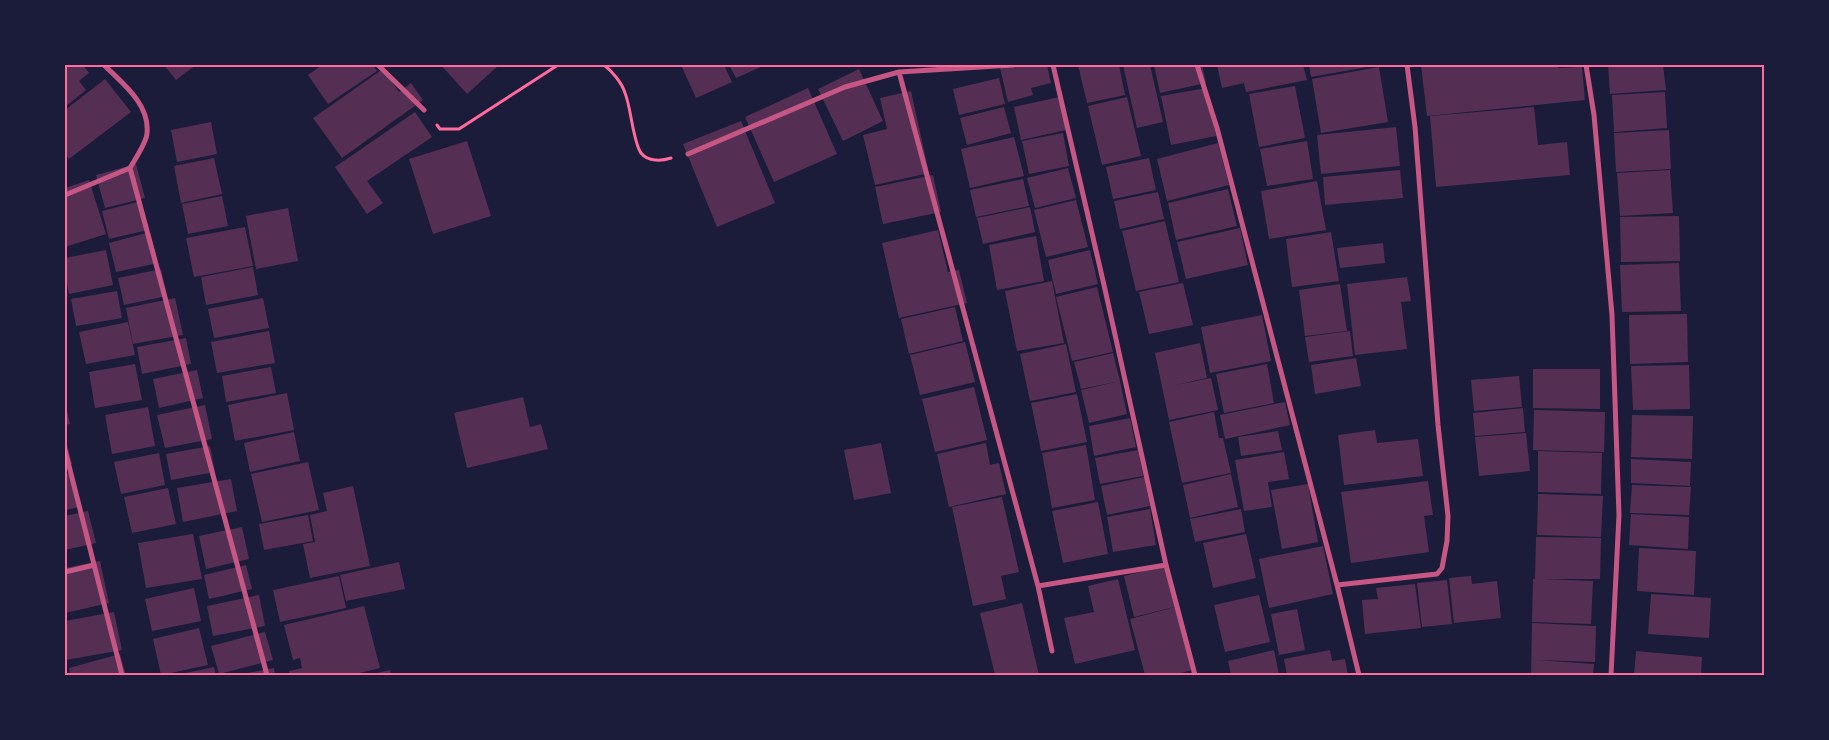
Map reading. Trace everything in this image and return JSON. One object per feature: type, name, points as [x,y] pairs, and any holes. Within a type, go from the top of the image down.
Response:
[{"type":"street","points":[[65,195],[130,168],[148,134],[146,114],[135,96],[104,65]]},
{"type":"street","points":[[378,65],[424,110]]},
{"type":"street","points":[[688,154],[845,87],[899,72],[1013,65]]},
{"type":"street","points":[[1052,65],[1106,295],[1166,565],[1195,675]]},
{"type":"street","points":[[1197,65],[1217,128],[1359,675]]},
{"type":"street","points":[[1337,585],[1437,574],[1442,568],[1447,541],[1448,516],[1438,425],[1415,127],[1407,65]]},
{"type":"street","points":[[1586,65],[1594,115],[1612,315],[1619,515],[1610,675]]},
{"type":"street","points":[[899,72],[1038,586],[1052,651]]},
{"type":"street","points":[[130,168],[267,675]]},
{"type":"street","points":[[65,450],[122,675]]},
{"type":"street","points":[[65,572],[94,565]]},
{"type":"street","points":[[1038,586],[1166,565]]},
{"type":"path","points":[[424,110],[440,129],[459,129],[558,65]]},
{"type":"path","points":[[604,65],[625,91],[641,153],[648,159],[663,160],[688,154]]},
{"type":"building","points":[[65,65],[83,65],[89,73],[79,81],[86,90],[65,107]]},
{"type":"building","points":[[164,65],[196,65],[176,80]]},
{"type":"building","points":[[322,65],[373,65],[377,71],[328,104],[308,75]]},
{"type":"building","points":[[441,65],[499,65],[467,94]]},
{"type":"building","points":[[681,65],[724,65],[732,82],[696,98]]},
{"type":"building","points":[[729,65],[765,65],[736,78]]},
{"type":"building","points":[[1013,65],[1047,65],[1051,83],[1031,88],[1033,95],[1008,102],[1000,68]]},
{"type":"building","points":[[1078,65],[1119,65],[1125,95],[1087,103]]},
{"type":"building","points":[[1123,65],[1150,65],[1163,122],[1137,128]]},
{"type":"building","points":[[1154,65],[1202,65],[1206,83],[1160,93]]},
{"type":"building","points":[[1217,65],[1303,65],[1307,80],[1246,92],[1244,83],[1222,88]]},
{"type":"building","points":[[1309,65],[1373,65],[1373,66],[1311,77]]},
{"type":"building","points":[[1421,65],[1558,65],[1558,68],[1582,67],[1585,100],[1427,116]]},
{"type":"building","points":[[1608,65],[1663,65],[1666,90],[1610,94]]},
{"type":"building","points":[[1379,67],[1388,122],[1321,133],[1312,79]]},
{"type":"building","points":[[383,69],[399,92],[411,83],[423,100],[342,158],[313,118]]},
{"type":"building","points":[[859,69],[883,121],[843,141],[818,89]]},
{"type":"building","points":[[999,78],[1005,104],[959,115],[953,89]]},
{"type":"building","points":[[105,79],[131,112],[69,159],[65,154],[65,110]]},
{"type":"building","points":[[1295,86],[1305,138],[1259,147],[1249,94]]},
{"type":"building","points":[[808,88],[837,154],[774,182],[745,117]]},
{"type":"building","points":[[1206,88],[1216,136],[1171,145],[1161,96]]},
{"type":"building","points":[[911,91],[929,173],[875,185],[863,135],[887,129],[880,98]]},
{"type":"building","points":[[1665,92],[1667,128],[1614,132],[1612,95]]},
{"type":"building","points":[[1059,97],[1066,130],[1021,140],[1014,107]]},
{"type":"building","points":[[1127,97],[1141,156],[1102,165],[1088,106]]},
{"type":"building","points":[[1004,107],[1011,133],[967,145],[960,118]]},
{"type":"building","points":[[1534,107],[1538,145],[1567,142],[1570,175],[1436,187],[1430,116]]},
{"type":"building","points":[[415,112],[432,137],[367,181],[383,203],[367,214],[335,167]]},
{"type":"building","points":[[741,121],[775,203],[717,227],[683,144]]},
{"type":"building","points":[[211,122],[217,154],[177,162],[171,130]]},
{"type":"building","points":[[1396,127],[1400,166],[1321,174],[1317,135]]},
{"type":"building","points":[[1669,130],[1671,169],[1616,172],[1614,133]]},
{"type":"building","points":[[1063,133],[1069,166],[1029,174],[1022,141]]},
{"type":"building","points":[[1014,137],[1024,176],[970,188],[961,149]]},
{"type":"building","points":[[467,141],[491,216],[433,234],[409,159]]},
{"type":"building","points":[[1307,141],[1313,179],[1267,186],[1260,149]]},
{"type":"building","points":[[1218,143],[1229,185],[1167,201],[1157,159]]},
{"type":"building","points":[[214,158],[222,194],[181,203],[174,166]]},
{"type":"building","points":[[1149,158],[1156,190],[1113,199],[1106,167]]},
{"type":"building","points":[[136,164],[145,198],[105,208],[96,175]]},
{"type":"building","points":[[1068,168],[1076,198],[1035,208],[1027,178]]},
{"type":"building","points":[[1400,170],[1403,198],[1325,205],[1323,177]]},
{"type":"building","points":[[1670,170],[1673,213],[1620,216],[1617,173]]},
{"type":"building","points":[[933,175],[941,212],[883,224],[875,187]]},
{"type":"building","points":[[1023,179],[1029,206],[976,217],[970,190]]},
{"type":"building","points":[[89,180],[106,234],[65,247],[65,188]]},
{"type":"building","points":[[1317,181],[1326,230],[1269,239],[1261,191]]},
{"type":"building","points":[[1228,189],[1237,226],[1176,240],[1168,203]]},
{"type":"building","points":[[1158,192],[1164,219],[1120,229],[1114,201]]},
{"type":"building","points":[[222,196],[228,226],[188,234],[182,204]]},
{"type":"building","points":[[1076,200],[1088,247],[1046,257],[1034,210]]},
{"type":"building","points":[[141,201],[148,230],[109,239],[102,211]]},
{"type":"building","points":[[1030,207],[1035,232],[983,244],[977,218]]},
{"type":"building","points":[[288,208],[298,261],[256,269],[246,216]]},
{"type":"building","points":[[1679,216],[1680,261],[1621,262],[1620,217]]},
{"type":"building","points":[[1165,221],[1179,282],[1136,291],[1122,231]]},
{"type":"building","points":[[245,227],[253,266],[194,277],[186,238]]},
{"type":"building","points":[[1240,228],[1248,265],[1186,279],[1177,242]]},
{"type":"building","points":[[938,230],[948,272],[959,270],[967,303],[899,318],[882,243]]},
{"type":"building","points":[[150,232],[158,263],[116,272],[109,243]]},
{"type":"building","points":[[1331,232],[1339,281],[1292,287],[1286,239]]},
{"type":"building","points":[[1036,236],[1044,281],[997,290],[989,245]]},
{"type":"building","points":[[1383,243],[1385,263],[1340,268],[1337,248]]},
{"type":"building","points":[[106,250],[113,285],[69,294],[65,274],[65,258]]},
{"type":"building","points":[[1090,250],[1098,284],[1056,294],[1048,260]]},
{"type":"building","points":[[1679,263],[1681,311],[1622,312],[1620,265]]},
{"type":"building","points":[[253,267],[258,295],[206,305],[201,277]]},
{"type":"building","points":[[161,269],[167,296],[124,305],[118,278]]},
{"type":"building","points":[[1407,277],[1411,301],[1401,302],[1407,349],[1355,355],[1347,284]]},
{"type":"building","points":[[1052,281],[1064,343],[1017,351],[1005,291]]},
{"type":"building","points":[[1183,283],[1193,325],[1149,334],[1139,292]]},
{"type":"building","points":[[1340,284],[1347,331],[1305,336],[1299,290]]},
{"type":"building","points":[[1097,287],[1113,352],[1072,361],[1056,297]]},
{"type":"building","points":[[117,291],[122,318],[76,326],[71,299]]},
{"type":"building","points":[[175,298],[183,335],[133,344],[126,308]]},
{"type":"building","points":[[263,298],[269,328],[214,338],[208,309]]},
{"type":"building","points":[[955,307],[963,341],[909,354],[901,319]]},
{"type":"building","points":[[1687,314],[1688,362],[1630,364],[1629,315]]},
{"type":"building","points":[[1262,315],[1271,361],[1210,373],[1201,327]]},
{"type":"building","points":[[128,322],[135,355],[86,364],[79,332]]},
{"type":"building","points":[[269,331],[275,363],[217,373],[211,342]]},
{"type":"building","points":[[1350,331],[1353,356],[1309,362],[1305,337]]},
{"type":"building","points":[[186,338],[191,364],[142,374],[137,347]]},
{"type":"building","points":[[965,342],[975,382],[920,395],[910,355]]},
{"type":"building","points":[[1200,343],[1207,378],[1171,386],[1211,378],[1218,410],[1169,420],[1155,353]]},
{"type":"building","points":[[1066,344],[1076,392],[1030,401],[1020,354]]},
{"type":"building","points":[[1113,353],[1120,381],[1081,389],[1074,362]]},
{"type":"building","points":[[1356,358],[1361,386],[1315,394],[1311,365]]},
{"type":"building","points":[[135,364],[142,400],[95,408],[89,372]]},
{"type":"building","points":[[1267,364],[1274,403],[1224,413],[1216,374]]},
{"type":"building","points":[[1689,365],[1690,409],[1633,410],[1631,366]]},
{"type":"building","points":[[271,367],[276,393],[226,402],[222,376]]},
{"type":"building","points":[[1533,369],[1600,369],[1600,409],[1533,408]]},
{"type":"building","points":[[197,370],[203,398],[159,408],[153,379]]},
{"type":"building","points":[[1519,376],[1522,407],[1474,411],[1471,380]]},
{"type":"building","points":[[1120,381],[1127,414],[1089,423],[1081,390]]},
{"type":"building","points":[[974,387],[987,440],[935,452],[922,399]]},
{"type":"building","points":[[287,393],[294,430],[235,441],[228,405]]},
{"type":"building","points":[[1077,394],[1087,442],[1041,451],[1031,403]]},
{"type":"building","points":[[523,397],[530,427],[541,424],[548,449],[467,468],[454,413]]},
{"type":"building","points":[[1285,402],[1290,425],[1225,439],[1220,415]]},
{"type":"building","points":[[205,405],[212,439],[165,448],[157,415]]},
{"type":"building","points":[[65,407],[70,424],[65,425]]},
{"type":"building","points":[[148,407],[155,446],[112,454],[105,415]]},
{"type":"building","points":[[1523,408],[1525,432],[1475,436],[1473,413]]},
{"type":"building","points":[[1534,410],[1605,412],[1604,452],[1533,450]]},
{"type":"building","points":[[1214,412],[1219,438],[1223,438],[1231,473],[1182,483],[1169,422]]},
{"type":"building","points":[[1632,415],[1693,416],[1692,459],[1631,457]]},
{"type":"building","points":[[1130,418],[1136,447],[1094,456],[1089,426]]},
{"type":"building","points":[[1375,430],[1377,443],[1418,439],[1423,476],[1344,485],[1338,435]]},
{"type":"building","points":[[1278,431],[1282,450],[1241,456],[1238,437]]},
{"type":"building","points":[[294,432],[300,461],[250,472],[244,443]]},
{"type":"building","points":[[1526,433],[1530,471],[1479,476],[1475,437]]},
{"type":"building","points":[[65,436],[72,464],[65,466]]},
{"type":"building","points":[[881,443],[891,493],[854,500],[844,450]]},
{"type":"building","points":[[986,443],[990,465],[999,463],[1006,494],[949,507],[937,454]]},
{"type":"building","points":[[1086,445],[1095,500],[1052,508],[1042,453]]},
{"type":"building","points":[[210,446],[215,472],[171,480],[166,454]]},
{"type":"building","points":[[1138,450],[1143,476],[1100,484],[1095,458]]},
{"type":"building","points":[[1538,451],[1602,453],[1601,494],[1538,492]]},
{"type":"building","points":[[1284,452],[1289,479],[1268,482],[1272,507],[1244,511],[1235,460]]},
{"type":"building","points":[[159,453],[165,485],[121,494],[114,462]]},
{"type":"building","points":[[1631,459],[1691,462],[1690,486],[1631,483]]},
{"type":"building","points":[[308,462],[319,510],[262,522],[251,474]]},
{"type":"building","points":[[73,473],[80,507],[65,510],[65,474]]},
{"type":"building","points":[[1231,474],[1238,507],[1190,518],[1183,485]]},
{"type":"building","points":[[1144,477],[1150,506],[1107,515],[1101,486]]},
{"type":"building","points":[[231,479],[237,511],[183,522],[177,488]]},
{"type":"building","points":[[1428,481],[1433,515],[1424,516],[1429,552],[1351,563],[1341,492]]},
{"type":"building","points":[[1308,484],[1318,542],[1282,549],[1271,490]]},
{"type":"building","points":[[1632,485],[1691,487],[1689,515],[1630,513]]},
{"type":"building","points":[[353,486],[370,566],[310,578],[303,544],[315,542],[310,515],[327,511],[323,493]]},
{"type":"building","points":[[168,488],[176,524],[132,533],[124,497]]},
{"type":"building","points":[[1538,494],[1603,496],[1601,537],[1537,535]]},
{"type":"building","points":[[1002,497],[1019,572],[1001,576],[1006,599],[973,606],[952,507]]},
{"type":"building","points":[[1098,502],[1108,554],[1063,563],[1052,511]]},
{"type":"building","points":[[1150,509],[1156,545],[1113,552],[1107,517]]},
{"type":"building","points":[[1241,509],[1245,532],[1195,542],[1190,519]]},
{"type":"building","points":[[88,511],[96,543],[65,550],[65,516]]},
{"type":"building","points":[[1631,514],[1689,517],[1688,549],[1629,545]]},
{"type":"building","points":[[308,515],[313,541],[264,550],[259,524]]},
{"type":"building","points":[[242,527],[249,559],[206,569],[199,536]]},
{"type":"building","points":[[193,534],[202,579],[146,588],[138,543]]},
{"type":"building","points":[[1246,534],[1256,578],[1213,588],[1203,543]]},
{"type":"building","points":[[1536,537],[1601,538],[1600,579],[1543,579],[1593,581],[1591,624],[1532,622]]},
{"type":"building","points":[[1323,546],[1333,594],[1269,608],[1259,559]]},
{"type":"building","points":[[1639,548],[1696,551],[1694,595],[1637,591]]},
{"type":"building","points":[[100,561],[109,603],[65,613],[65,568]]},
{"type":"building","points":[[399,562],[405,589],[346,601],[340,575]]},
{"type":"building","points":[[246,565],[252,589],[209,599],[204,575]]},
{"type":"building","points":[[1168,565],[1178,606],[1134,617],[1124,576]]},
{"type":"building","points":[[339,576],[346,608],[280,622],[273,590]]},
{"type":"building","points":[[1471,576],[1472,584],[1497,581],[1501,618],[1454,623],[1449,578]]},
{"type":"building","points":[[1118,579],[1135,650],[1075,664],[1064,618],[1094,612],[1088,586]]},
{"type":"building","points":[[1447,580],[1452,624],[1422,627],[1417,583]]},
{"type":"building","points":[[1415,584],[1421,628],[1365,634],[1362,600],[1378,599],[1376,588]]},
{"type":"building","points":[[194,588],[201,621],[152,631],[145,599]]},
{"type":"building","points":[[1651,594],[1711,598],[1709,638],[1648,634]]},
{"type":"building","points":[[259,595],[265,626],[213,636],[207,606]]},
{"type":"building","points":[[1259,595],[1270,642],[1225,652],[1214,605]]},
{"type":"building","points":[[1022,603],[1039,675],[995,675],[980,613]]},
{"type":"building","points":[[364,606],[380,668],[351,675],[290,675],[289,671],[302,668],[300,658],[293,660],[284,625]]},
{"type":"building","points":[[1179,606],[1196,669],[1173,675],[1145,675],[1130,619]]},
{"type":"building","points":[[1297,609],[1305,650],[1279,655],[1271,614]]},
{"type":"building","points":[[114,612],[122,650],[66,660],[65,621]]},
{"type":"building","points":[[1532,623],[1596,626],[1595,662],[1536,660],[1594,664],[1593,675],[1531,675]]},
{"type":"building","points":[[199,628],[208,665],[161,675],[153,639]]},
{"type":"building","points":[[265,632],[273,660],[219,674],[211,646]]},
{"type":"building","points":[[1274,650],[1279,675],[1231,675],[1228,661]]},
{"type":"building","points":[[1330,650],[1332,661],[1345,659],[1348,675],[1287,675],[1284,659]]},
{"type":"building","points":[[1636,651],[1702,657],[1701,675],[1634,675]]},
{"type":"building","points":[[120,654],[126,675],[70,675],[69,668]]},
{"type":"building","points":[[214,667],[216,675],[181,675],[181,674]]},
{"type":"building","points":[[274,668],[275,675],[242,675],[242,674]]},
{"type":"building","points":[[390,670],[391,675],[373,675],[373,674]]}]
